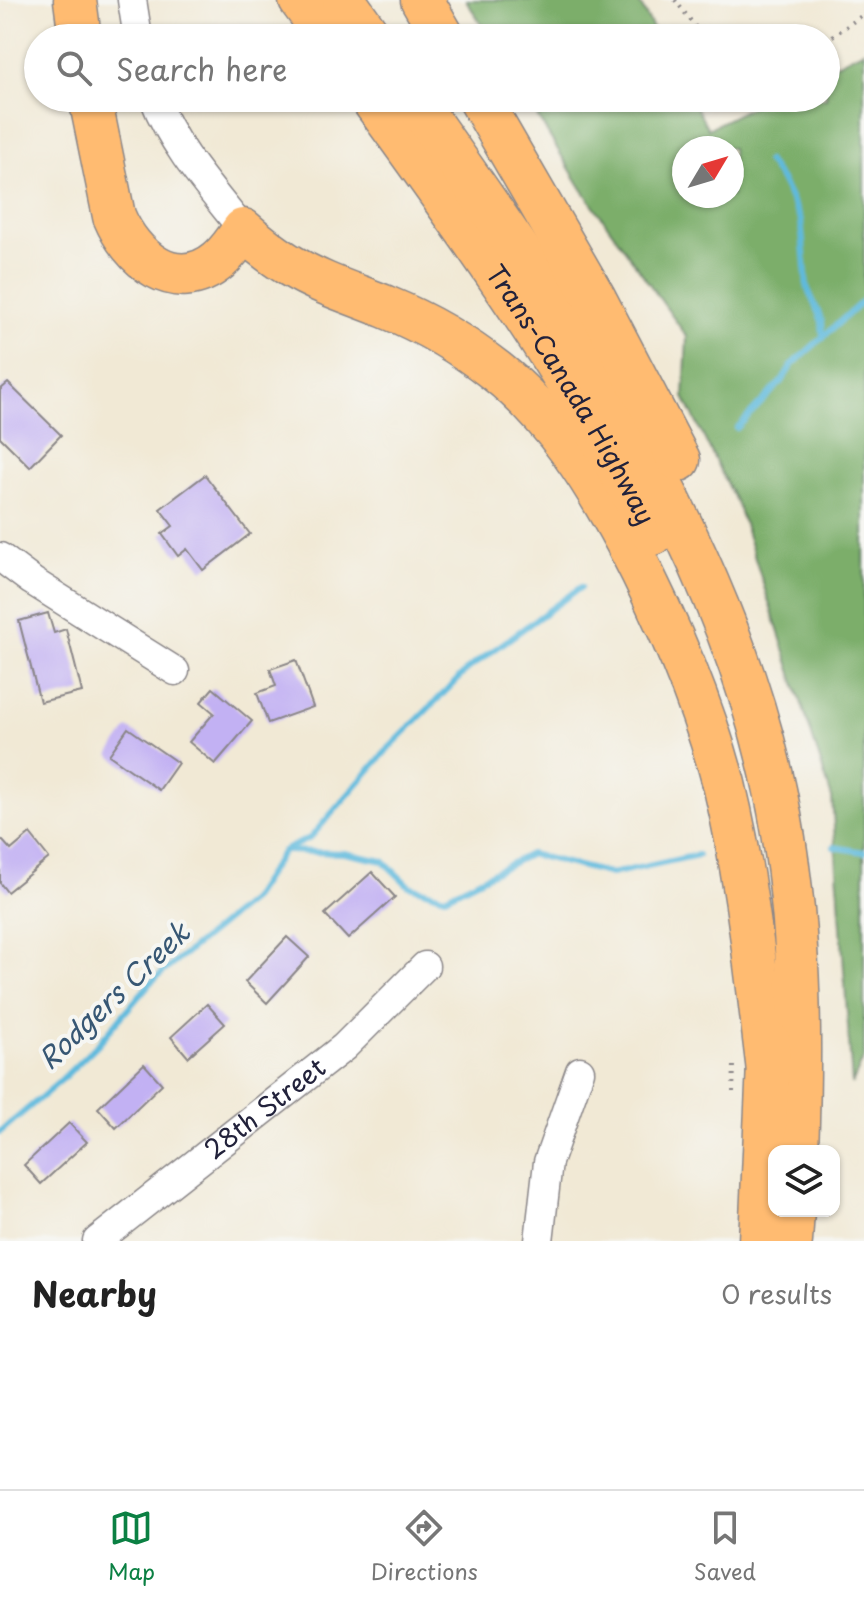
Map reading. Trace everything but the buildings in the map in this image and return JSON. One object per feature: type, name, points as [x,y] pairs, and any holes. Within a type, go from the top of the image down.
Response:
[{"type":"highway","points":[[75,0],[78,24]]},
{"type":"highway","points":[[300,0],[318,24]]},
{"type":"highway","points":[[344,0],[361,24]]},
{"type":"highway","points":[[422,0],[436,24]]},
{"type":"highway","points":[[93,112],[114,216],[122,234],[145,262],[176,274],[206,269],[220,260],[243,230],[292,267],[426,326],[495,370],[549,423],[595,487],[665,619],[707,726],[724,784],[738,853],[751,1062]]},
{"type":"highway","name":"Trans-Canada Highway","points":[[381,112],[506,288],[576,395],[636,501],[689,610],[726,718],[751,836],[766,951],[751,1062],[760,1241]]},
{"type":"highway","name":"Trans-Canada Highway","points":[[422,112],[602,380],[664,489],[717,601],[738,655],[772,774],[797,949],[800,1027],[797,1145]]},
{"type":"highway","points":[[487,112],[630,362],[710,531],[751,648],[772,774]]},
{"type":"highway","points":[[791,1241],[793,1217]]},
{"type":"street","points":[[132,0],[136,24]]},
{"type":"street","points":[[160,112],[172,137],[195,170],[243,230]]},
{"type":"street","points":[[0,557],[32,581],[175,671]]},
{"type":"street","name":"28th Street","points":[[97,1241],[344,1047],[425,966]]},
{"type":"street","points":[[539,1241],[548,1162],[580,1071]]},
{"type":"path","points":[[675,0],[693,24]]},
{"type":"path","points":[[840,31],[864,14]]},
{"type":"path","points":[[733,1098],[751,1062]]},
{"type":"green space","points":[[466,0],[638,0],[651,24],[481,24]]},
{"type":"green space","points":[[864,50],[864,1057],[852,1084],[832,798],[739,509],[684,397],[687,337],[582,189],[535,112],[699,112],[708,129],[741,112],[840,112],[840,62]]},
{"type":"waterway","points":[[767,161],[781,180],[801,220],[807,287],[822,321],[823,338]]},
{"type":"waterway","name":"Rodgers Creek","points":[[737,428],[782,381],[792,365],[864,300]]},
{"type":"waterway","name":"Rodgers Creek","points":[[0,1132],[98,1044],[151,982],[251,900],[283,851],[310,838],[389,748],[469,668],[581,587]]},
{"type":"waterway","name":"Rodgers Creek","points":[[834,847],[864,852]]},
{"type":"waterway","name":"Rodgers Creek","points":[[287,851],[344,853],[383,861],[409,886],[445,897],[530,854],[611,874],[698,855]]}]
